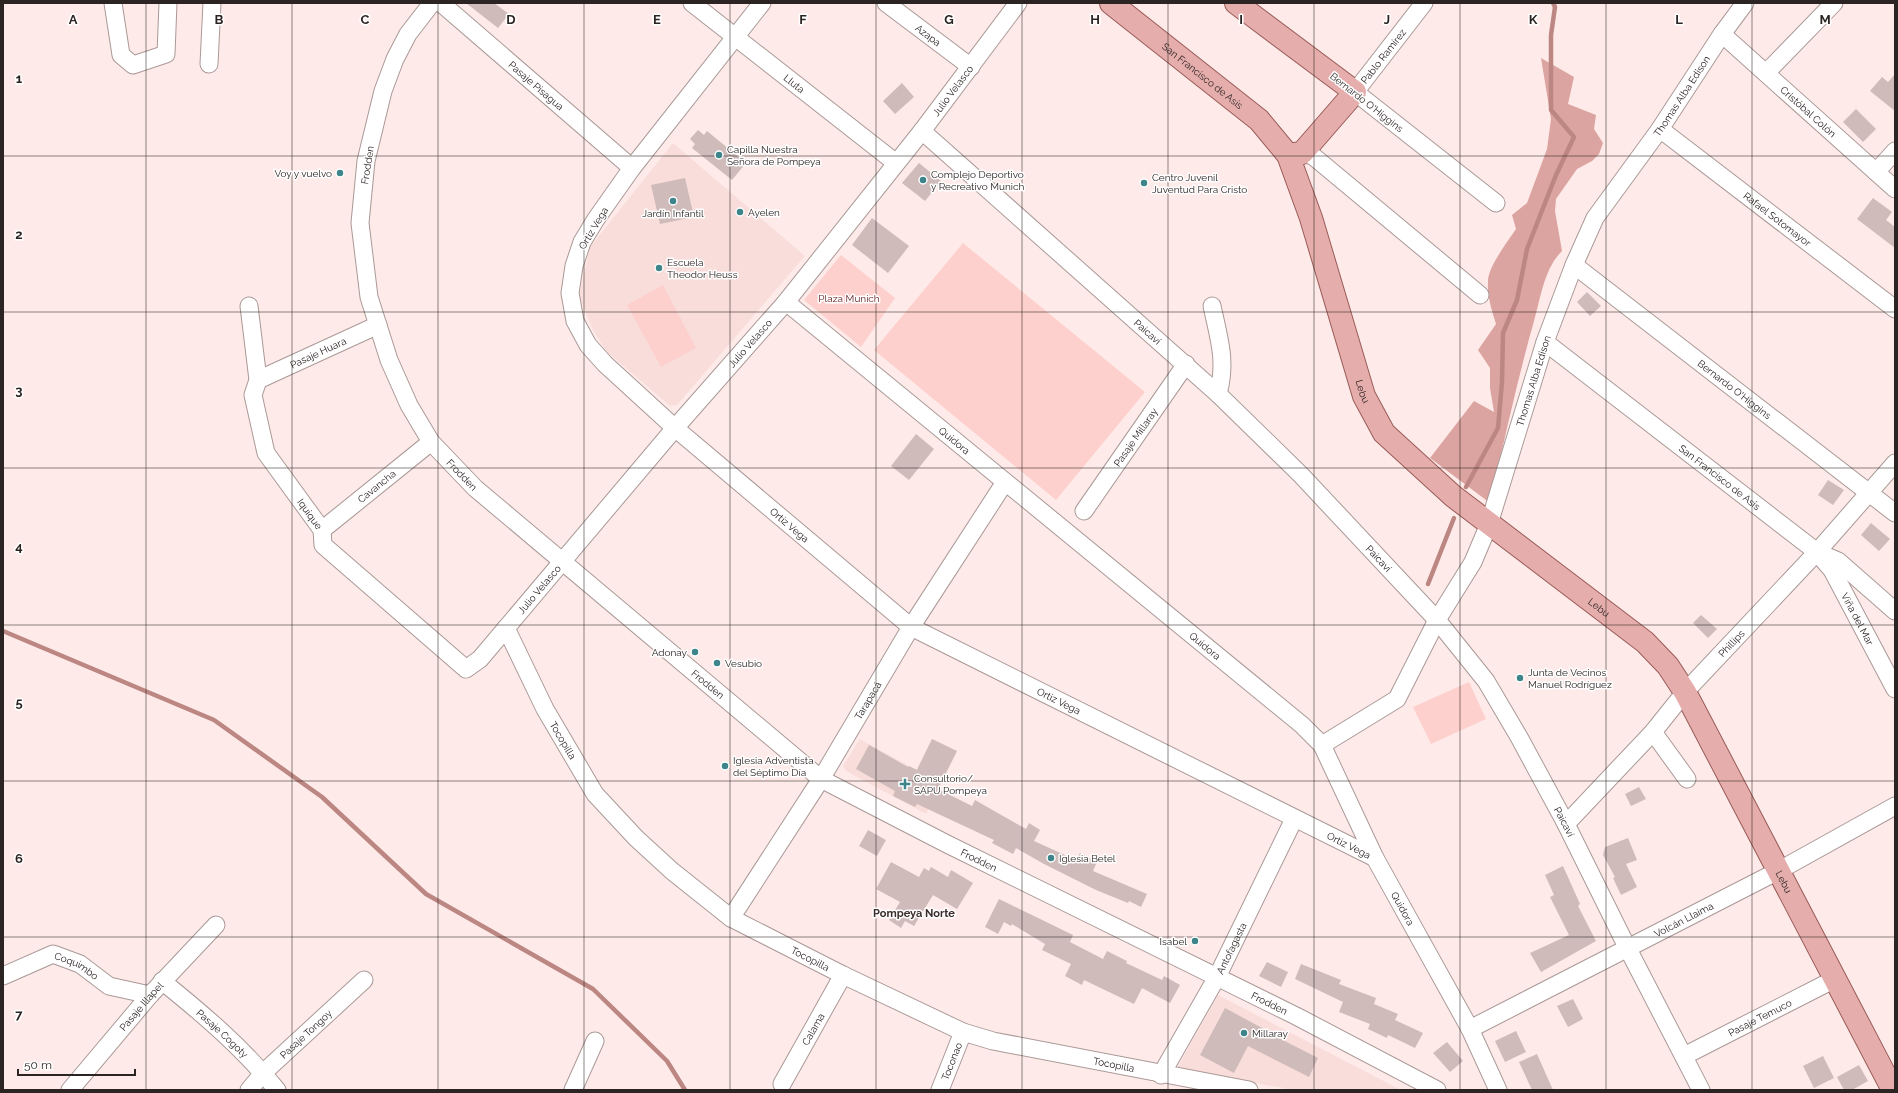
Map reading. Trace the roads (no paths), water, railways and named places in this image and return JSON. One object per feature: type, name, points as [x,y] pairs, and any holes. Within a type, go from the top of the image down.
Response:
[{"type":"main road","name":"San Francisco de Asís","points":[[1111,3],[1259,120],[1295,154]]},
{"type":"main road","name":"Bernardo O'Higgins","points":[[1236,3],[1355,92]]},
{"type":"main road","name":"Pablo Ramírez","points":[[1295,154],[1355,92]]},
{"type":"main road","name":"Lebu","points":[[1295,154],[1311,218],[1364,396],[1384,433],[1453,496],[1645,642],[1668,666],[1685,692],[1892,1088]]},
{"type":"street","points":[[113,3],[121,55],[133,65],[166,54],[168,3]]},
{"type":"street","points":[[209,64],[212,3]]},
{"type":"street","name":"Frodden","points":[[432,3],[408,34],[395,59],[383,91],[366,161],[360,223],[369,297],[389,360],[409,405],[431,442],[475,488],[821,779],[948,844],[1296,1016],[1437,1090]]},
{"type":"street","name":"Pasaje Pisagua","points":[[441,3],[632,168]]},
{"type":"street","name":"Lluta","points":[[692,3],[896,163]]},
{"type":"street","name":"Ortiz Vega","points":[[762,3],[736,38],[632,168],[596,219],[582,242],[574,266],[570,293],[575,321],[588,345],[605,364],[675,428],[911,627],[1375,858]]},
{"type":"street","name":"Azapa","points":[[886,3],[971,66]]},
{"type":"street","name":"Julio Velasco","points":[[466,669],[480,659],[563,563],[675,428],[786,302],[922,131],[1018,3]]},
{"type":"street","name":"Pablo Ramírez","points":[[1355,92],[1424,3]]},
{"type":"street","name":"Thomas Alba Edison","points":[[1322,746],[1397,699],[1437,620],[1473,562],[1489,524],[1545,342],[1574,265],[1595,218],[1660,129],[1722,34],[1745,3]]},
{"type":"street","points":[[1766,73],[1834,3]]},
{"type":"street","name":"Cristóbal Colón","points":[[1722,34],[1895,189]]},
{"type":"street","name":"Bernardo O'Higgins","points":[[1355,92],[1496,203]]},
{"type":"street","name":"Rafael Sotomayor","points":[[1660,129],[1895,309]]},
{"type":"street","name":"Paicaví","points":[[922,131],[1218,394],[1301,476],[1437,620],[1486,681],[1519,737],[1566,824],[1627,947],[1701,1090]]},
{"type":"street","points":[[1876,172],[1895,151]]},
{"type":"street","name":"San Francisco de Asís","points":[[1295,154],[1313,156],[1480,296]]},
{"type":"street","name":"Bernardo O'Higgins","points":[[1574,265],[1895,513]]},
{"type":"street","name":"Quidora","points":[[786,302],[1302,725],[1322,746],[1375,858],[1470,1029],[1498,1090]]},
{"type":"street","name":"Iquique","points":[[249,306],[258,380],[253,395],[266,453],[322,530],[323,545],[466,669]]},
{"type":"street","points":[[1212,306],[1223,356],[1223,376],[1218,394]]},
{"type":"street","name":"Pasaje Huara","points":[[258,380],[378,325]]},
{"type":"street","name":"San Francisco de Asís","points":[[1545,342],[1817,552],[1838,561],[1895,611]]},
{"type":"street","name":"Pasaje Millaray","points":[[1084,511],[1186,364]]},
{"type":"street","name":"Cavancha","points":[[322,530],[431,442]]},
{"type":"street","name":"Phillips","points":[[1566,824],[1653,732],[1685,692],[1817,552],[1895,463]]},
{"type":"street","name":"Tarapacá","points":[[731,918],[821,779],[911,627],[1005,482]]},
{"type":"street","name":"Viña del Mar","points":[[1817,552],[1832,570],[1895,689]]},
{"type":"street","name":"Tocopilla","points":[[506,628],[545,709],[595,794],[636,838],[672,871],[731,918],[843,975],[963,1032],[993,1041],[1249,1090]]},
{"type":"street","points":[[1653,732],[1687,779]]},
{"type":"street","name":"Volcán Llaima","points":[[1470,1029],[1627,947],[1778,871],[1895,806]]},
{"type":"street","name":"Antofagasta","points":[[1161,1074],[1218,977],[1294,819]]},
{"type":"street","name":"Pasaje Illapel","points":[[70,1090],[162,981],[216,925]]},
{"type":"street","name":"Coquimbo","points":[[3,976],[53,954],[80,964],[109,986],[150,995]]},
{"type":"street","name":"Calama","points":[[782,1084],[843,975]]},
{"type":"street","name":"Pasaje Temuco","points":[[1684,1056],[1835,979]]},
{"type":"street","name":"Pasaje Tongoy","points":[[249,1090],[263,1073],[364,980]]},
{"type":"street","name":"Pasaje Cogoty","points":[[162,981],[218,1026],[263,1073],[277,1090]]},
{"type":"street","name":"Toconao","points":[[940,1090],[963,1032]]},
{"type":"street","points":[[573,1090],[595,1041]]},
{"type":"waterway","points":[[1466,487],[1498,428],[1502,382],[1503,333],[1517,300],[1527,249],[1556,175],[1574,137],[1551,110],[1551,35],[1555,7],[1553,3]]},
{"type":"waterway","points":[[1428,584],[1454,518]]},
{"type":"waterway","points":[[3,631],[214,720],[322,797],[426,894],[593,989],[667,1061],[685,1090]]},
{"type":"place","name":"Capilla Nuestra Señora de Pompeya","points":[[719,155]]},
{"type":"place","name":"Voy y vuelvo","points":[[340,173]]},
{"type":"place","name":"Complejo Deportivo y Recreativo Munich","points":[[923,180]]},
{"type":"place","name":"Centro Juvenil Juventud Para Cristo","points":[[1144,183]]},
{"type":"place","name":"Jardín Infantil","points":[[673,201]]},
{"type":"place","name":"Ayelen","points":[[740,212]]},
{"type":"place","name":"Escuela Theodor Heuss","points":[[659,268]]},
{"type":"place","name":"Adonay","points":[[695,652]]},
{"type":"place","name":"Vesubio","points":[[717,663]]},
{"type":"place","name":"Junta de Vecinos Manuel Rodríguez","points":[[1520,678]]},
{"type":"place","name":"Iglesia Adventista del Séptimo Día","points":[[725,766]]},
{"type":"place","name":"Consultorio/ SAPU Pompeya","points":[[905,784]]},
{"type":"place","name":"Iglesia Betel","points":[[1051,858]]},
{"type":"place","name":"Isabel","points":[[1195,941]]},
{"type":"place","name":"Millaray","points":[[1244,1033]]},
{"type":"district","name":"Pompeya Norte","points":[[914,913]]},
{"type":"park label","name":"Plaza Munich","points":[[849,298]]}]
